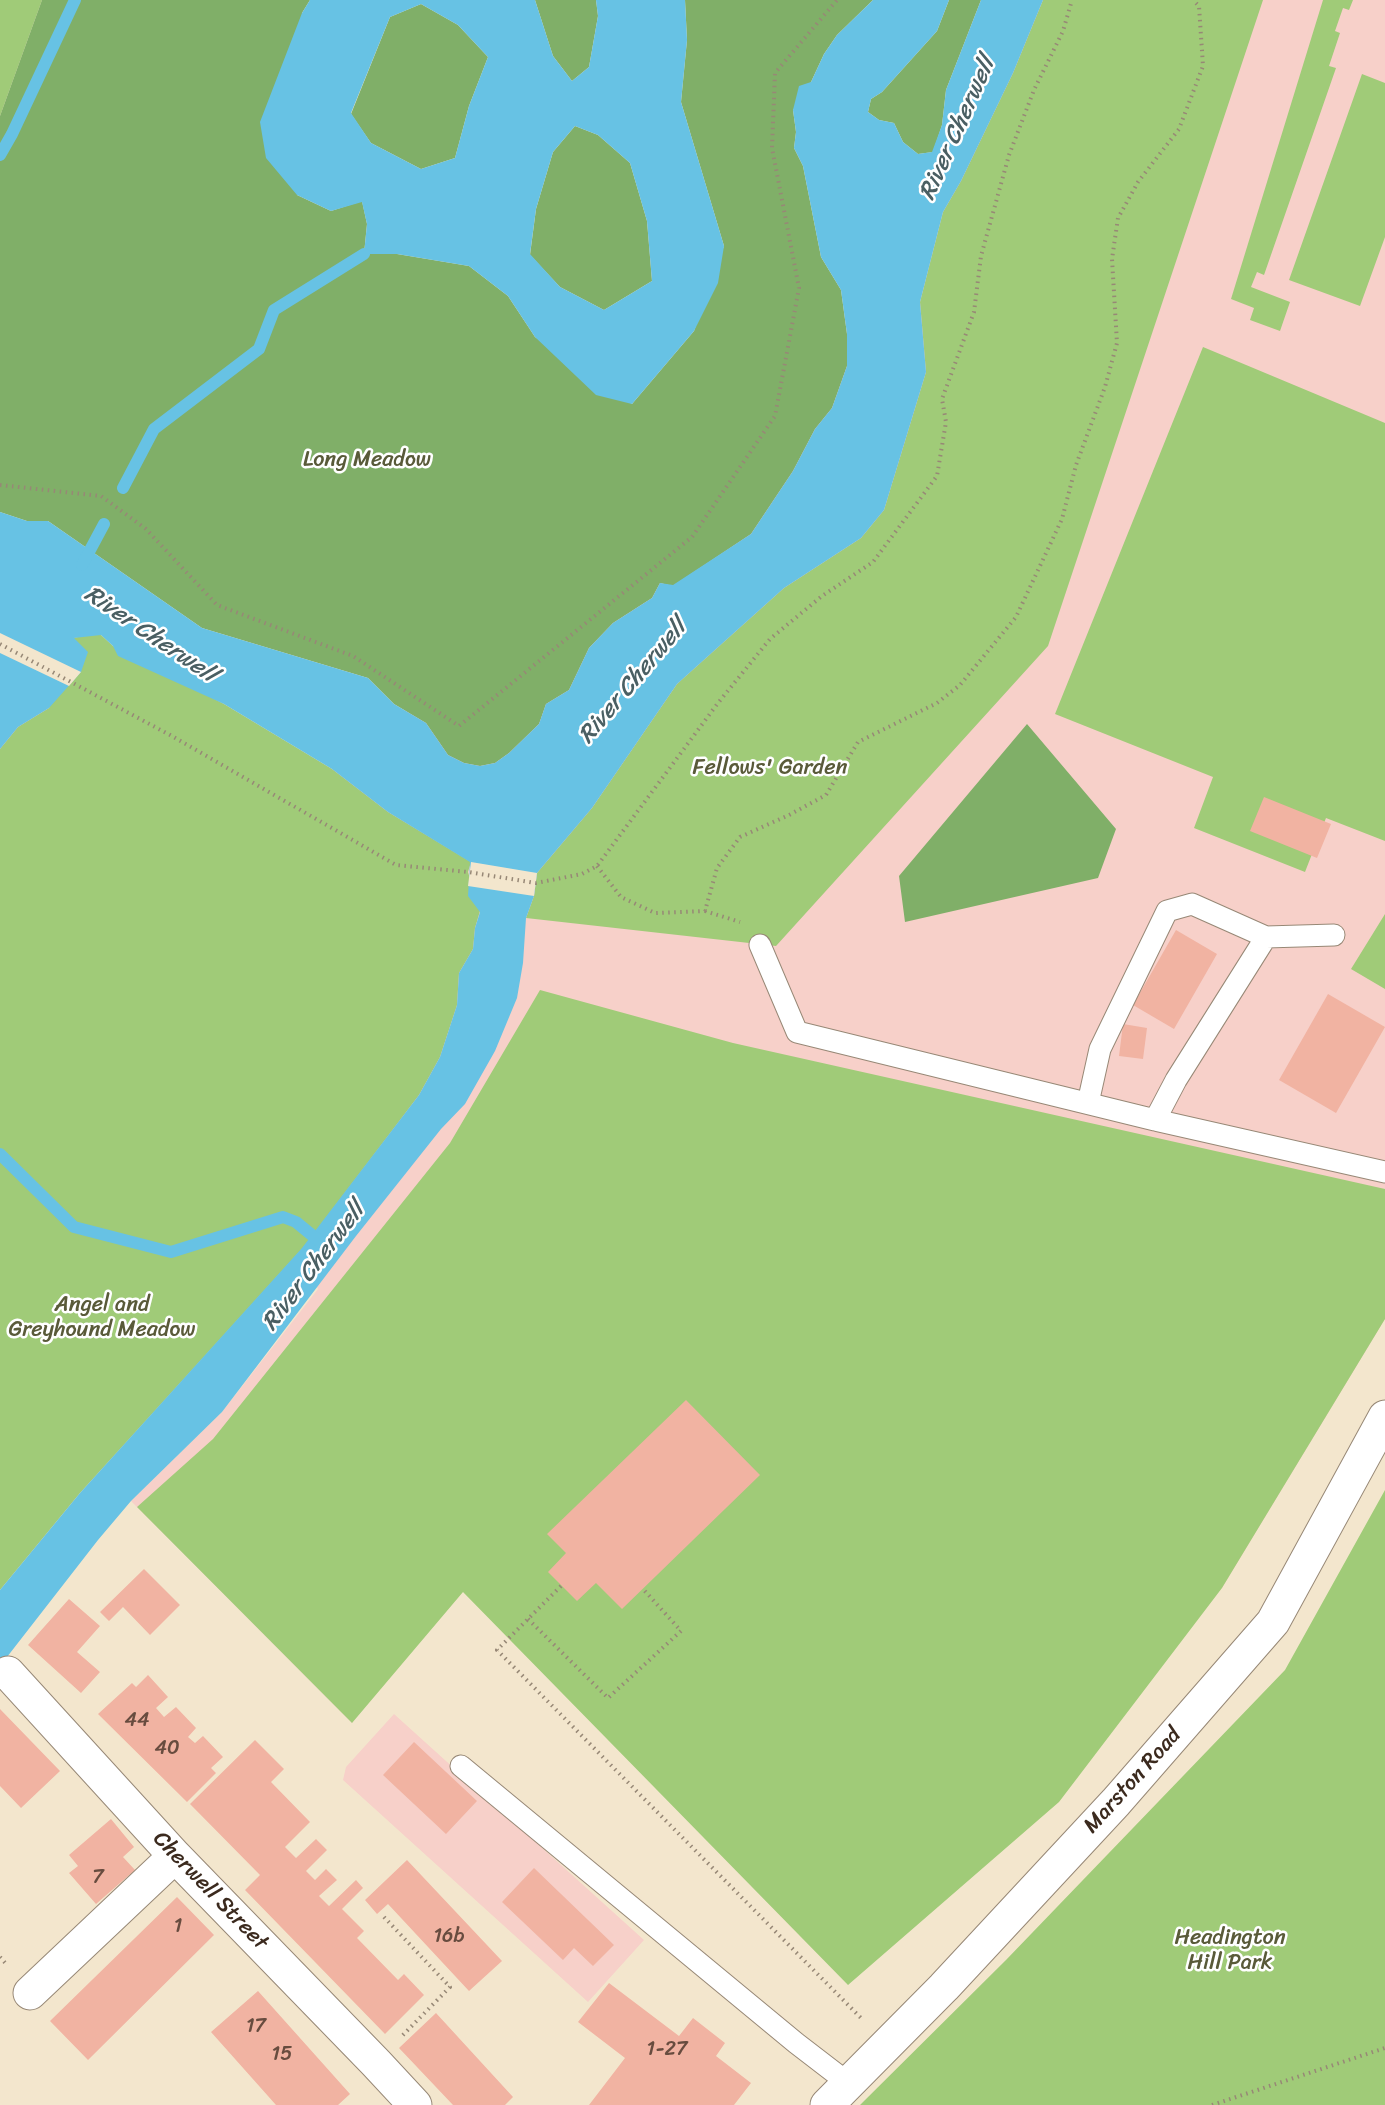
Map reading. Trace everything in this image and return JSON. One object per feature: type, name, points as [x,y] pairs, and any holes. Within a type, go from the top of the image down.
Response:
[{"type":"main road","name":"Marston Road","points":[[838,2094],[944,1987],[1116,1802],[1273,1622],[1385,1417]]},
{"type":"main road","name":"Cherwell Street","points":[[8,1673],[175,1856],[376,2063],[399,2100]]},
{"type":"main road","points":[[30,1993],[175,1856]]},
{"type":"lane","points":[[1088,1103],[1100,1049],[1167,911],[1192,904],[1266,937],[1334,935]]},
{"type":"lane","points":[[1155,1120],[1176,1080],[1266,937]]},
{"type":"lane","points":[[760,945],[797,1032],[1155,1120],[1385,1172]]},
{"type":"lane","points":[[460,1766],[796,2043],[838,2094]]},
{"type":"path","points":[[0,485],[101,496],[146,529],[217,605],[353,656],[459,726],[692,537],[775,416],[799,288],[772,148],[774,73],[837,0]]},
{"type":"path","points":[[0,644],[170,735],[396,865],[468,872],[536,883],[582,874],[597,866],[711,713],[770,639],[822,596],[873,562],[937,476],[945,422],[942,399],[974,312],[981,255],[1009,156],[1034,90],[1062,31],[1072,0]]},
{"type":"path","points":[[597,866],[621,897],[655,913],[705,911],[717,868],[740,837],[826,795],[858,742],[937,703],[960,685],[1016,617],[1062,519],[1076,465],[1105,387],[1117,343],[1112,259],[1118,218],[1138,182],[1179,129],[1203,66],[1199,6],[1194,0]]},
{"type":"path","points":[[561,1586],[497,1650],[888,2044]]},
{"type":"path","points":[[528,1619],[608,1698],[681,1631],[643,1589]]},
{"type":"path","points":[[376,2063],[450,1987],[384,1917]]},
{"type":"path","points":[[1212,2105],[1385,2048]]},
{"type":"shaded area","points":[[1043,0],[1385,0],[1385,1319],[1222,1588],[638,1290],[352,1723],[131,1501],[222,1412],[318,1289],[298,1251],[0,1133],[0,597],[332,769],[920,302],[943,212]]},
{"type":"shaded area","points":[[394,1714],[644,1940],[588,2002],[343,1780],[346,1767]]},
{"type":"green space","points":[[0,0],[42,0],[0,116]]},
{"type":"green space","name":"Long Meadow","points":[[42,0],[310,0],[302,13],[297,195],[331,211],[362,201],[367,224],[364,254],[397,254],[469,266],[508,296],[535,337],[632,404],[694,331],[724,246],[681,102],[687,40],[685,0],[873,0],[837,35],[793,110],[796,132],[794,148],[803,166],[821,257],[841,290],[847,334],[847,366],[832,408],[815,429],[793,471],[751,534],[673,586],[660,583],[652,598],[613,623],[589,648],[569,690],[546,704],[539,724],[509,753],[495,763],[480,766],[464,763],[448,755],[426,723],[394,704],[368,678],[202,628],[48,521],[27,521],[0,512],[0,116]]},
{"type":"green space","points":[[535,0],[596,0],[598,16],[589,67],[572,81],[553,56]]},
{"type":"green space","points":[[949,0],[981,0],[946,90],[942,125],[933,152],[918,154],[903,142],[894,123],[879,120],[868,112],[871,99],[882,92],[937,31]]},
{"type":"green space","name":"Fellows' Garden","points":[[1043,0],[1263,0],[1048,646],[776,946],[526,918],[534,896],[537,873],[592,808],[677,684],[784,588],[861,538],[884,510],[926,372],[920,302],[943,212],[961,181],[1013,73]]},
{"type":"green space","points":[[1323,0],[1353,0],[1349,10],[1343,8],[1335,31],[1340,33],[1329,66],[1336,68],[1264,275],[1257,272],[1251,287],[1290,302],[1280,331],[1250,320],[1254,308],[1231,299]]},
{"type":"green space","points":[[421,4],[458,25],[488,57],[469,106],[455,158],[421,169],[371,143],[351,114],[390,17]]},
{"type":"green space","points":[[1362,74],[1385,83],[1385,237],[1360,306],[1289,280]]},
{"type":"green space","points":[[575,126],[598,135],[630,163],[647,221],[652,281],[604,310],[560,287],[530,255],[536,209],[553,152]]},
{"type":"green space","points":[[1203,347],[1385,423],[1385,841],[1326,818],[1305,872],[1194,828],[1213,777],[1055,714]]},
{"type":"green space","name":"Angel and Greyhound Meadow","points":[[101,635],[113,646],[224,704],[332,769],[388,812],[471,862],[468,872],[480,911],[475,928],[473,949],[459,973],[457,1005],[440,1057],[419,1095],[303,1248],[80,1493],[0,1590],[0,749],[18,727],[49,708],[73,638]]},
{"type":"green space","points":[[1027,724],[1116,829],[1098,878],[905,922],[899,876]]},
{"type":"green space","points":[[1385,914],[1385,989],[1351,969]]},
{"type":"green space","points":[[540,990],[733,1043],[1385,1189],[1385,1319],[1222,1588],[1059,1802],[848,1985],[463,1592],[352,1723],[137,1507],[213,1439],[450,1143]]},
{"type":"green space","name":"Headington Hill Park","points":[[1385,1490],[1385,2105],[860,2105],[1006,1960],[1285,1670]]},
{"type":"water","points":[[310,0],[535,0],[553,56],[572,81],[589,67],[598,16],[596,0],[685,0],[687,40],[681,102],[724,246],[718,283],[694,331],[632,404],[596,395],[535,337],[508,296],[469,266],[397,254],[364,254],[367,224],[362,202],[331,211],[297,195],[266,158],[260,122],[302,13]],"holes":[[[421,4],[458,25],[488,57],[469,106],[455,158],[421,169],[371,143],[351,113],[390,17]],[[575,126],[598,135],[630,163],[647,221],[652,281],[604,310],[560,287],[530,254],[536,209],[553,152]]]},
{"type":"water","name":"River Cherwell","points":[[873,0],[949,0],[937,31],[882,92],[871,99],[868,112],[879,120],[894,123],[903,142],[918,154],[932,152],[942,125],[946,90],[981,0],[1043,0],[1013,73],[961,181],[943,212],[920,302],[926,372],[884,510],[861,538],[784,588],[677,684],[592,808],[537,873],[534,896],[526,918],[523,963],[517,998],[495,1051],[465,1104],[441,1129],[356,1236],[222,1412],[131,1501],[0,1666],[0,1590],[80,1493],[302,1248],[419,1095],[440,1057],[457,1005],[459,973],[473,949],[475,928],[480,912],[468,896],[470,862],[388,812],[332,769],[224,704],[118,656],[113,646],[101,635],[74,638],[88,652],[81,672],[49,708],[18,727],[0,749],[0,512],[27,521],[48,521],[202,628],[368,678],[394,704],[426,723],[448,755],[464,763],[480,766],[495,763],[509,753],[539,724],[546,704],[569,690],[589,648],[613,623],[652,598],[660,583],[673,585],[751,534],[793,471],[815,429],[832,408],[847,366],[847,334],[841,290],[821,257],[803,166],[794,148],[796,132],[793,110],[799,86],[811,82],[824,54],[837,35]]},
{"type":"pier","points":[[0,633],[81,672],[69,686],[0,653]]},
{"type":"pier","points":[[471,862],[537,873],[534,896],[468,886]]},
{"type":"building","points":[[1264,797],[1331,824],[1317,858],[1250,831]]},
{"type":"building","points":[[1176,930],[1217,954],[1174,1029],[1133,1005]]},
{"type":"building","points":[[1328,994],[1385,1027],[1336,1113],[1279,1080]]},
{"type":"building","points":[[1123,1024],[1147,1028],[1143,1059],[1119,1056]]},
{"type":"building","points":[[686,1400],[760,1475],[622,1609],[596,1583],[577,1601],[548,1572],[566,1553],[547,1534]]},
{"type":"building","points":[[144,1569],[180,1605],[150,1635],[123,1607],[109,1621],[100,1612]]},
{"type":"building","points":[[69,1599],[100,1626],[77,1652],[100,1672],[81,1693],[28,1645]]},
{"type":"building","points":[[148,1675],[168,1697],[156,1708],[164,1717],[176,1707],[196,1728],[188,1737],[195,1743],[203,1736],[223,1757],[211,1768],[216,1773],[187,1802],[98,1714],[132,1683],[136,1687]]},
{"type":"building","points":[[0,1709],[60,1771],[21,1808],[0,1786]]},
{"type":"building","points":[[255,1740],[284,1769],[271,1782],[310,1822],[285,1847],[296,1858],[316,1839],[327,1850],[306,1871],[315,1880],[326,1869],[337,1880],[319,1896],[329,1906],[356,1880],[363,1888],[342,1909],[364,1931],[357,1938],[398,1980],[404,1974],[424,1995],[385,2034],[245,1890],[260,1875],[190,1804]]},
{"type":"building","points":[[414,1742],[477,1801],[446,1834],[383,1775]]},
{"type":"building","points":[[111,1819],[134,1847],[123,1857],[135,1870],[96,1904],[69,1873],[78,1866],[69,1855]]},
{"type":"building","points":[[407,1860],[502,1961],[469,1991],[388,1904],[377,1914],[365,1900]]},
{"type":"building","points":[[534,1868],[614,1945],[593,1966],[574,1948],[563,1960],[502,1902]]},
{"type":"building","points":[[177,1897],[214,1935],[88,2060],[50,2021]]},
{"type":"building","points":[[609,1983],[679,2036],[693,2018],[725,2043],[716,2056],[751,2083],[734,2105],[589,2105],[625,2058],[578,2022]]},
{"type":"building","points":[[258,1991],[350,2094],[338,2105],[276,2105],[211,2032]]},
{"type":"building","points":[[436,2013],[513,2097],[505,2105],[453,2105],[399,2048]]},
{"type":"waterway","points":[[0,155],[75,0]]},
{"type":"waterway","points":[[123,488],[154,429],[259,349],[274,310],[364,254]]},
{"type":"waterway","points":[[82,565],[104,524]]},
{"type":"waterway","name":"River Cherwell","points":[[0,1154],[74,1227],[171,1252],[283,1217],[296,1222],[324,1245]]}]
